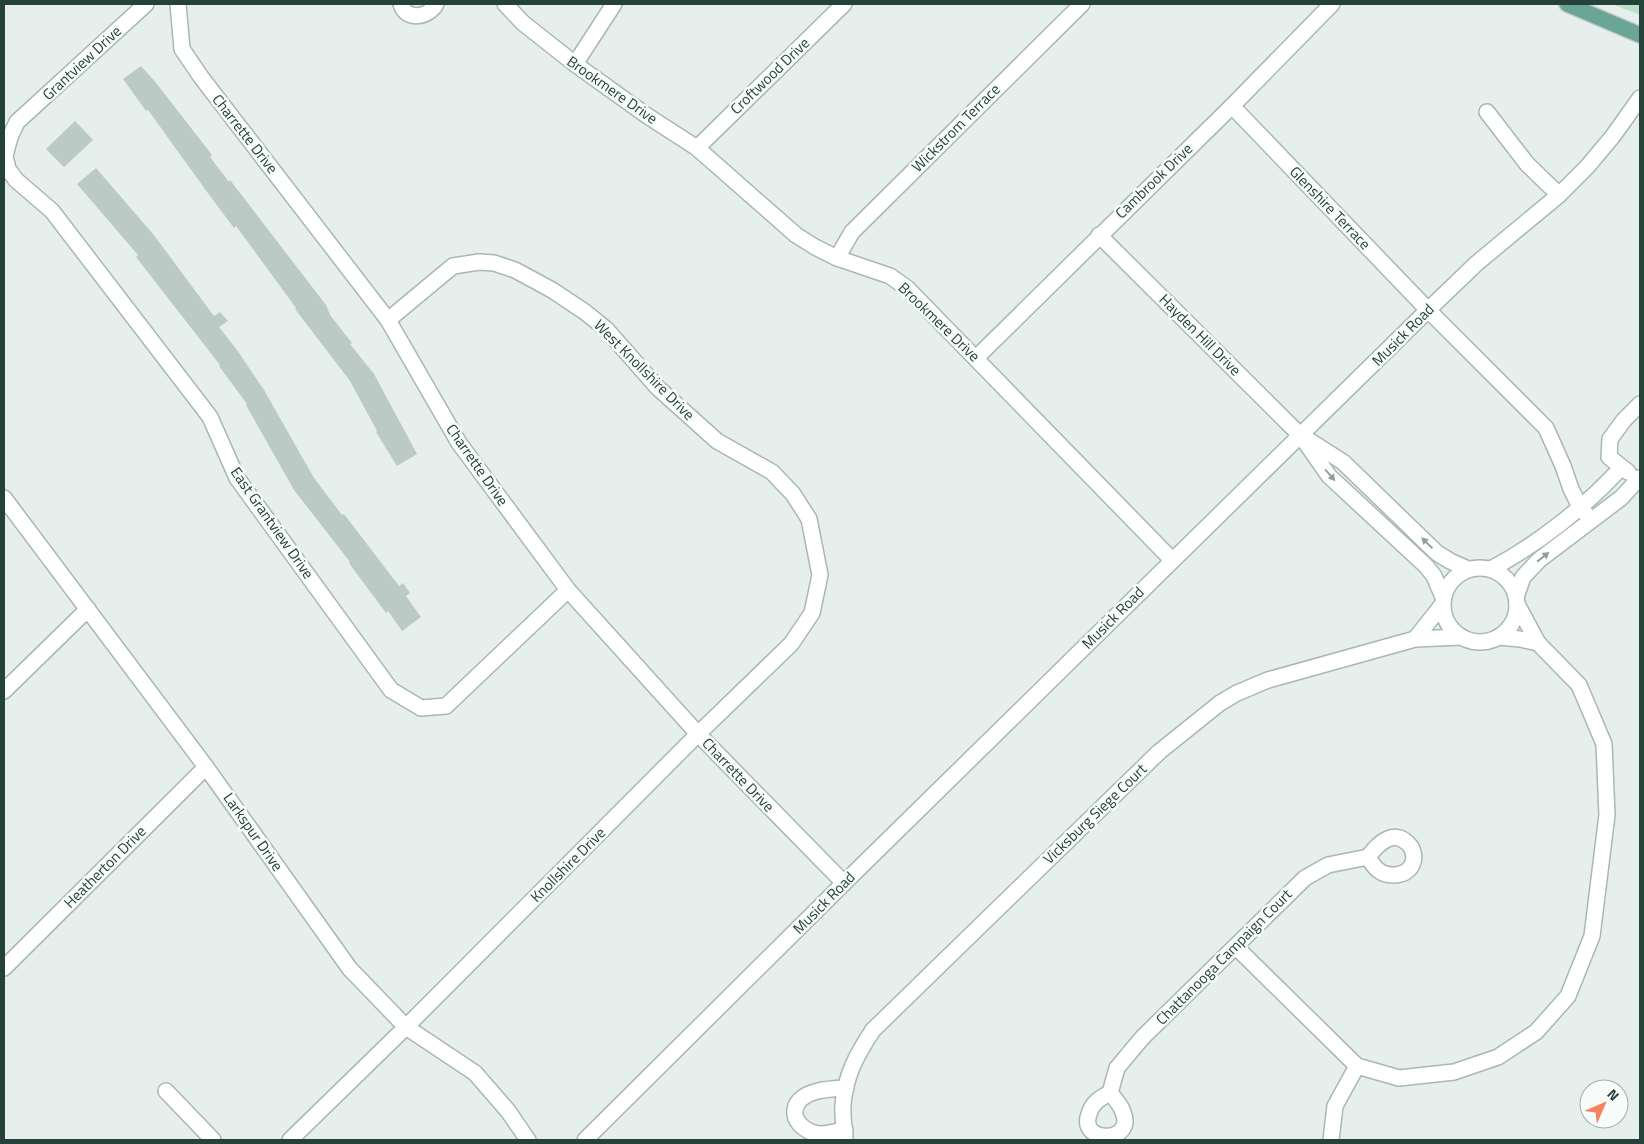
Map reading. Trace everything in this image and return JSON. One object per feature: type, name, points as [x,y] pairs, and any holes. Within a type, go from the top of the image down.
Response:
[{"type":"main road","points":[[1567,4],[1640,36]]},
{"type":"street","name":"Grantview Drive","points":[[17,122],[146,4]]},
{"type":"street","name":"Charrette Drive","points":[[178,4],[182,49],[201,77],[388,320],[459,444],[568,590],[698,734],[844,883]]},
{"type":"street","points":[[402,4],[408,14],[417,16],[426,15],[434,9],[436,4]]},
{"type":"street","name":"Brookmere Drive","points":[[505,4],[522,23],[575,64],[646,115],[697,148],[796,235],[814,247],[837,258],[890,276],[907,288],[1172,560]]},
{"type":"street","points":[[575,64],[614,4]]},
{"type":"street","name":"Croftwood Drive","points":[[697,148],[844,4]]},
{"type":"street","name":"Wickstrom Terrace","points":[[837,258],[852,232],[1082,4]]},
{"type":"street","name":"Cambrook Drive","points":[[976,358],[1232,106],[1332,4]]},
{"type":"street","name":"Musick Road","points":[[585,1140],[1428,310],[1477,263],[1559,195],[1587,167],[1613,136],[1640,98]]},
{"type":"street","name":"Glenshire Terrace","points":[[1232,106],[1428,310],[1546,428],[1580,507],[1591,520]]},
{"type":"street","points":[[1487,112],[1527,164],[1559,195]]},
{"type":"street","name":"East Grantview Drive","points":[[17,122],[10,137],[5,156],[8,169],[16,180],[52,210],[210,417],[237,478],[391,690],[421,708],[446,706],[568,590]]},
{"type":"street","name":"Hayden Hill Drive","points":[[1099,235],[1301,436]]},
{"type":"street","name":"West Knollshire Drive","points":[[388,320],[454,266],[479,262],[494,264],[515,270],[552,290],[606,329],[658,388],[718,441],[772,472],[793,494],[809,519],[820,574]]},
{"type":"street","points":[[1301,436],[1329,476],[1426,566],[1434,576],[1443,601],[1446,620],[1455,632],[1468,640],[1484,642],[1499,637],[1514,620],[1517,600],[1524,577],[1534,565],[1626,493],[1639,478],[1621,468],[1609,457],[1610,439],[1624,420],[1640,404]]},
{"type":"street","points":[[1301,436],[1343,462],[1437,553],[1468,569]]},
{"type":"street","points":[[1491,569],[1522,550],[1580,507],[1621,468]]},
{"type":"street","name":"Larkspur Drive","points":[[4,498],[206,767],[350,969],[406,1027],[475,1073],[508,1111],[528,1140]]},
{"type":"street","points":[[1236,947],[1357,1066],[1399,1078],[1454,1072],[1498,1057],[1536,1032],[1568,996],[1592,936],[1607,815],[1604,744],[1579,685],[1538,643],[1510,582],[1505,576],[1491,569],[1483,567],[1468,569],[1449,582],[1443,601],[1415,639]]},
{"type":"street","name":"Knollshire Drive","points":[[290,1140],[791,644],[812,613],[820,574]]},
{"type":"street","points":[[4,691],[88,609]]},
{"type":"street","name":"Vicksburg Siege Court","points":[[846,1088],[828,1089],[812,1093],[800,1100],[795,1110],[797,1121],[805,1130],[821,1134],[845,1135],[843,1106],[846,1088],[848,1075],[857,1053],[873,1030],[1159,752],[1212,709],[1237,693],[1268,680],[1415,639],[1461,637]]},
{"type":"street","points":[[1499,637],[1538,643]]},
{"type":"street","name":"Heatherton Drive","points":[[4,968],[206,767]]},
{"type":"street","name":"Chattanooga Campaign Court","points":[[1110,1093],[1117,1068],[1142,1038],[1304,878],[1328,865],[1368,857]]},
{"type":"street","points":[[1331,1140],[1335,1106],[1357,1066]]},
{"type":"street","points":[[166,1091],[213,1140]]},
{"type":"green space","points":[[1612,4],[1640,4],[1640,15]]},
{"type":"building","points":[[141,66],[212,155],[210,157],[229,182],[230,180],[326,305],[330,315],[352,343],[350,344],[374,374],[417,454],[397,466],[376,432],[350,381],[295,309],[236,226],[234,228],[148,110],[146,111],[123,79]]},
{"type":"building","points":[[75,121],[93,140],[64,167],[46,149]]},
{"type":"building","points":[[96,168],[153,234],[214,316],[220,312],[228,321],[219,327],[264,390],[314,478],[399,586],[403,583],[410,593],[406,596],[421,617],[402,631],[388,611],[386,613],[350,562],[294,490],[247,404],[220,365],[136,257],[138,255],[77,184]]}]
